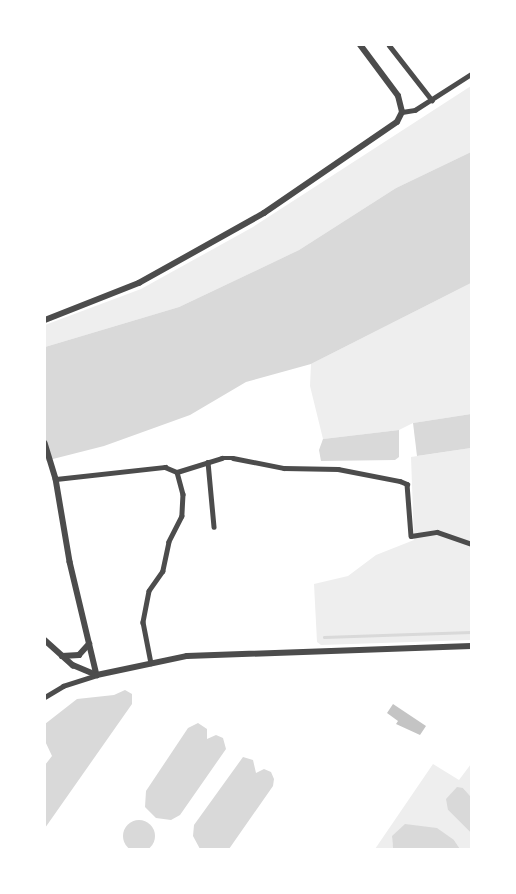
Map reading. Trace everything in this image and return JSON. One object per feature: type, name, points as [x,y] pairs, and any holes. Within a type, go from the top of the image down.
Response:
[{"type":"street","points":[[45,320],[139,283],[264,213],[397,122],[402,112],[398,96],[360,45]]},
{"type":"street","points":[[389,45],[432,100]]},
{"type":"street","points":[[402,112],[415,110],[471,74]]},
{"type":"street","points":[[45,443],[56,479],[70,562],[97,675]]},
{"type":"street","points":[[56,479],[165,467],[177,472],[208,462],[233,458],[284,468],[338,469],[407,484],[411,536],[437,532],[471,544]]},
{"type":"street","points":[[208,462],[214,526]]},
{"type":"street","points":[[151,663],[143,622],[149,591],[163,571],[169,542],[182,516],[183,494],[177,472]]},
{"type":"street","points":[[45,640],[62,656],[85,672],[97,675]]},
{"type":"street","points":[[62,656],[79,654],[90,643]]},
{"type":"street","points":[[45,697],[63,686],[97,675],[151,663],[220,654],[471,646]]},
{"type":"shaded area","points":[[471,86],[471,152],[396,188],[299,250],[179,307],[45,347],[45,325],[141,289],[253,227]]},
{"type":"shaded area","points":[[471,152],[471,283],[311,364],[246,382],[190,415],[104,446],[45,461],[45,347],[179,307],[299,250],[396,188]]},
{"type":"shaded area","points":[[471,283],[471,414],[413,423],[399,430],[323,439],[310,386],[311,364]]},
{"type":"shaded area","points":[[471,414],[471,448],[417,456],[413,423]]},
{"type":"shaded area","points":[[399,430],[399,457],[395,460],[321,461],[319,450],[323,439]]},
{"type":"shaded area","points":[[471,448],[471,640],[321,645],[317,642],[314,584],[348,576],[376,555],[414,540],[411,457]]},
{"type":"shaded area","points":[[125,690],[132,694],[132,704],[45,828],[45,765],[52,756],[45,741],[45,724],[77,699],[114,695]]},
{"type":"shaded area","points":[[198,723],[207,729],[207,739],[216,735],[223,738],[226,749],[180,815],[171,820],[156,818],[145,807],[146,791],[188,728]]},
{"type":"shaded area","points":[[243,757],[253,760],[256,773],[264,769],[271,772],[274,779],[273,786],[229,849],[200,849],[193,836],[194,825]]},
{"type":"shaded area","points":[[433,764],[459,780],[471,764],[471,797],[463,788],[448,810],[471,833],[471,849],[460,849],[454,840],[392,836],[393,849],[375,849]]},
{"type":"shaded area","points":[[457,787],[463,788],[471,797],[471,833],[448,810],[446,799]]},
{"type":"shaded area","points":[[139,820],[145,821],[150,825],[154,830],[154,842],[150,847],[145,851],[139,852],[133,851],[128,847],[124,842],[123,836],[124,830],[128,825],[133,821]]},
{"type":"shaded area","points":[[405,824],[437,828],[454,840],[460,849],[393,849],[392,836]]},
{"type":"building","points":[[393,704],[426,726],[420,735],[396,724],[398,721],[387,713]]},
{"type":"waterway","points":[[324,637],[471,632]]}]
